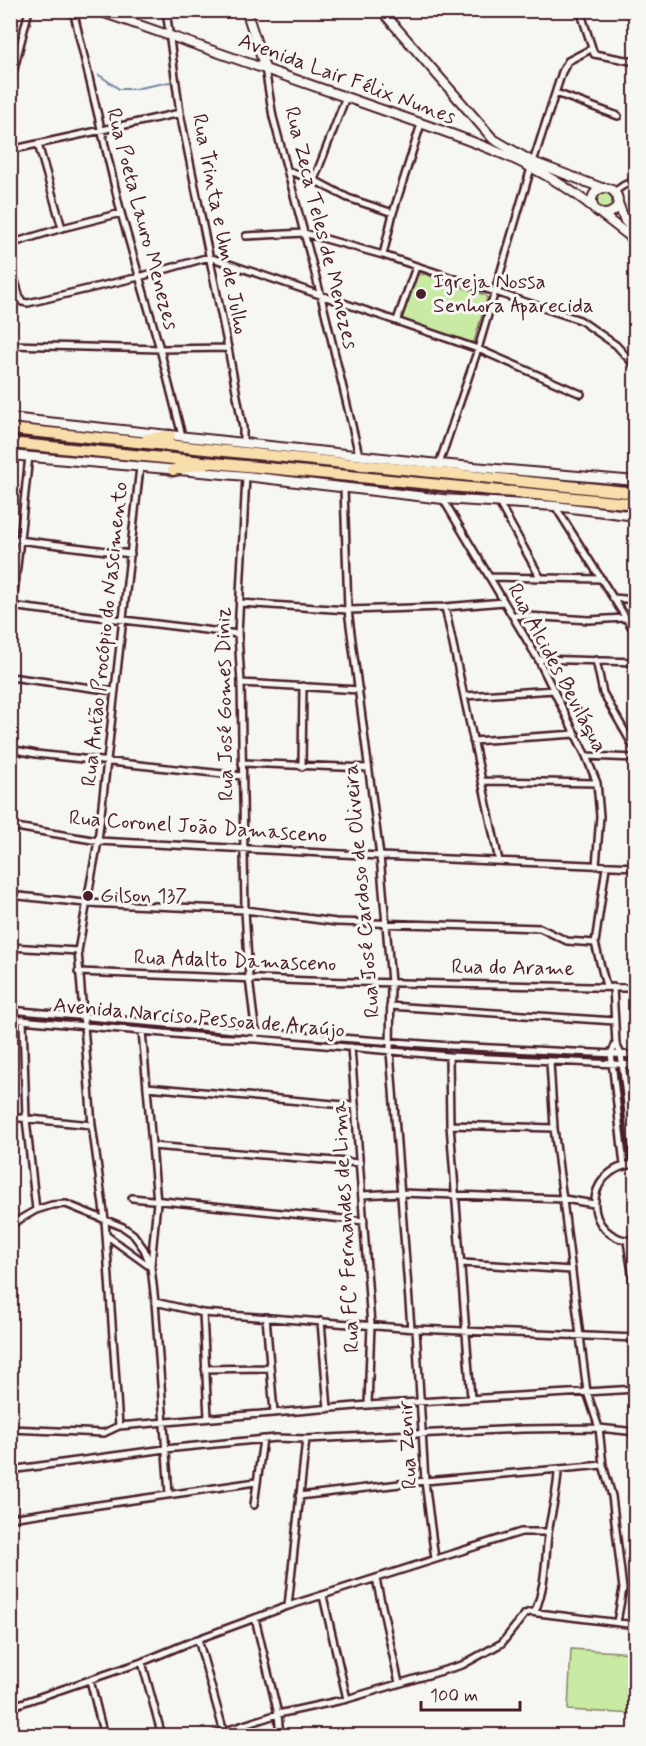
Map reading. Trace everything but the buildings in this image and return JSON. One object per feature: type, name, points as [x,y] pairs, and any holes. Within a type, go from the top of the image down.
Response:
[{"type":"highway","points":[[10,429],[636,494]]},
{"type":"highway","points":[[132,441],[170,436]]},
{"type":"highway","points":[[10,443],[213,462],[554,501],[636,504]]},
{"type":"highway","points":[[173,470],[213,462]]},
{"type":"main road","name":"Avenida Lair Félix Nunes","points":[[96,10],[265,68],[532,165]]},
{"type":"main road","name":"Rua Zeca Teles de Menezes","points":[[246,10],[265,68]]},
{"type":"main road","points":[[381,10],[492,139],[567,187],[636,241]]},
{"type":"main road","points":[[484,148],[492,139]]},
{"type":"main road","points":[[532,165],[614,192],[624,221],[636,233]]},
{"type":"main road","points":[[598,211],[592,201],[595,193],[602,188]]},
{"type":"main road","points":[[598,211],[611,212],[618,203]]},
{"type":"main road","points":[[10,418],[439,464],[636,481]]},
{"type":"main road","points":[[10,454],[246,476],[443,499],[500,503],[554,501],[636,516]]},
{"type":"street","points":[[10,85],[29,10]]},
{"type":"street","name":"Rua Poeta Lauro Menezes","points":[[73,10],[100,131],[182,436]]},
{"type":"street","name":"Rua Trinta e Um de Julho","points":[[166,10],[180,113],[228,348],[243,428],[243,443]]},
{"type":"street","points":[[580,10],[594,54],[636,62]]},
{"type":"street","points":[[439,464],[478,349],[562,72],[568,61],[591,49]]},
{"type":"street","name":"Rua Zeca Teles de Menezes","points":[[265,68],[273,117],[321,296],[359,455]]},
{"type":"street","points":[[556,93],[618,116]]},
{"type":"street","points":[[314,180],[346,97]]},
{"type":"street","points":[[10,150],[180,113]]},
{"type":"street","points":[[383,255],[393,213],[421,124]]},
{"type":"street","points":[[38,144],[62,228]]},
{"type":"street","points":[[288,171],[314,180],[348,198],[393,213]]},
{"type":"street","points":[[614,192],[636,180]]},
{"type":"street","points":[[10,244],[121,213]]},
{"type":"street","points":[[246,236],[304,233],[383,255],[580,320],[616,345],[636,367]]},
{"type":"street","points":[[10,264],[20,298],[24,303],[139,277],[209,257],[478,349],[580,394]]},
{"type":"street","points":[[397,320],[416,267]]},
{"type":"street","points":[[10,345],[160,349],[228,348]]},
{"type":"street","points":[[10,631],[29,456]]},
{"type":"street","name":"Rua Antão Procópio do Nascimento","points":[[119,1426],[105,1220],[92,1125],[78,951],[98,841],[140,467]]},
{"type":"street","name":"Rua José Gomes Diniz","points":[[246,476],[238,634],[242,683],[244,910],[256,1036]]},
{"type":"street","name":"Rua José Cardoso de Oliveira","points":[[344,488],[348,610],[380,856],[391,982],[390,1051],[414,1328]]},
{"type":"street","name":"Rua Alcides Beviláqua","points":[[443,499],[538,659],[586,756],[597,783],[600,816],[596,866]]},
{"type":"street","points":[[554,501],[636,634]]},
{"type":"street","points":[[500,503],[540,577]]},
{"type":"street","points":[[10,539],[131,554]]},
{"type":"street","points":[[489,577],[602,579]]},
{"type":"street","points":[[613,598],[636,600]]},
{"type":"street","points":[[240,603],[348,610],[445,607],[504,602]]},
{"type":"street","points":[[12,607],[238,634]]},
{"type":"street","points":[[445,607],[499,861]]},
{"type":"street","points":[[512,615],[589,620],[626,618]]},
{"type":"street","points":[[538,659],[636,662]]},
{"type":"street","points":[[596,660],[603,693],[636,751]]},
{"type":"street","points":[[10,677],[114,691]]},
{"type":"street","points":[[242,683],[359,690]]},
{"type":"street","points":[[302,767],[303,686]]},
{"type":"street","points":[[465,696],[554,690]]},
{"type":"street","points":[[473,741],[576,734]]},
{"type":"street","points":[[10,749],[242,776]]},
{"type":"street","points":[[586,756],[636,758]]},
{"type":"street","points":[[242,763],[368,768]]},
{"type":"street","points":[[482,781],[597,783]]},
{"type":"street","name":"Rua Coronel João Damasceno","points":[[10,826],[98,841],[636,867]]},
{"type":"street","points":[[606,867],[595,943],[599,967],[606,986]]},
{"type":"street","points":[[10,895],[85,903],[244,910],[336,922],[540,928],[567,941],[595,943]]},
{"type":"street","points":[[10,947],[78,951]]},
{"type":"street","name":"Rua Adalto Damasceno","points":[[78,972],[391,982]]},
{"type":"street","name":"Rua do Arame","points":[[391,982],[636,988]]},
{"type":"street","points":[[613,987],[616,1044],[621,1054],[635,1164],[624,1165],[606,1175],[596,1193],[594,1203],[601,1224],[617,1238],[636,1241]]},
{"type":"street","points":[[390,1006],[615,1021]]},
{"type":"street","name":"Avenida Narciso Pessoa de Araújo","points":[[10,1010],[390,1051],[550,1062],[636,1065]]},
{"type":"street","name":"Avenida Narciso Pessoa de Araújo","points":[[10,1018],[207,1037],[256,1036],[636,1055]]},
{"type":"street","points":[[23,1019],[26,1119],[36,1210]]},
{"type":"street","points":[[142,1031],[157,1202],[151,1267],[169,1494]]},
{"type":"street","points":[[616,1044],[611,1053],[624,1165]]},
{"type":"street","name":"Rua FCº Fernandes de Lima","points":[[351,1047],[371,1325],[368,1405]]},
{"type":"street","points":[[449,1056],[450,1125],[471,1398]]},
{"type":"street","points":[[550,1062],[554,1128],[587,1392],[599,1428],[603,1465],[612,1496],[623,1589],[618,1622]]},
{"type":"street","points":[[147,1088],[355,1106]]},
{"type":"street","points":[[10,1118],[92,1125]]},
{"type":"street","points":[[450,1125],[554,1128]]},
{"type":"street","points":[[152,1146],[360,1163]]},
{"type":"street","points":[[362,1195],[401,1193],[564,1199],[594,1203]]},
{"type":"street","points":[[132,1198],[364,1221]]},
{"type":"street","points":[[10,1225],[36,1210],[66,1204],[123,1227],[133,1234],[144,1249],[151,1267]]},
{"type":"street","points":[[106,1235],[151,1267]]},
{"type":"street","points":[[627,1241],[636,1298]]},
{"type":"street","points":[[462,1263],[572,1270]]},
{"type":"street","points":[[155,1302],[203,1313],[414,1328],[636,1338]]},
{"type":"street","points":[[203,1313],[208,1418]]},
{"type":"street","points":[[266,1317],[274,1412]]},
{"type":"street","points":[[321,1320],[327,1408]]},
{"type":"street","name":"Rua Zenir","points":[[414,1328],[422,1402],[425,1481],[435,1559]]},
{"type":"street","points":[[205,1369],[270,1368]]},
{"type":"street","points":[[10,1429],[104,1433],[119,1426],[274,1412],[636,1389]]},
{"type":"street","points":[[10,1470],[165,1449],[263,1439],[599,1428],[636,1432]]},
{"type":"street","points":[[254,1505],[263,1439]]},
{"type":"street","points":[[288,1606],[306,1439]]},
{"type":"street","points":[[299,1496],[425,1481],[603,1465]]},
{"type":"street","points":[[535,1612],[543,1592],[548,1532],[558,1485],[558,1469]]},
{"type":"street","points":[[10,1518],[256,1482]]},
{"type":"street","points":[[10,1707],[142,1662],[288,1606],[521,1532],[548,1532]]},
{"type":"street","points":[[376,1579],[399,1683]]},
{"type":"street","points":[[323,1596],[347,1699]]},
{"type":"street","points":[[210,1736],[278,1714],[347,1699],[462,1665],[502,1643],[525,1614],[535,1612],[636,1625]]},
{"type":"street","points":[[255,1618],[278,1714],[280,1736]]},
{"type":"street","points":[[198,1639],[225,1733]]},
{"type":"street","points":[[142,1662],[162,1736]]},
{"type":"street","points":[[90,1680],[104,1736]]},
{"type":"green space","points":[[603,192],[609,195],[612,201],[609,207],[603,210],[597,207],[594,201],[597,195]]},
{"type":"green space","points":[[424,274],[485,295],[487,298],[474,342],[466,343],[401,319],[415,277]]},
{"type":"green space","points":[[571,1649],[635,1653],[635,1714],[568,1710]]},
{"type":"waterway","points":[[99,75],[119,89],[134,89],[170,82]]},
{"type":"place","name":"Igreja Nossa Senhora Aparecida","points":[[421,294]]},
{"type":"place","name":"Gilson 137","points":[[88,896]]}]
